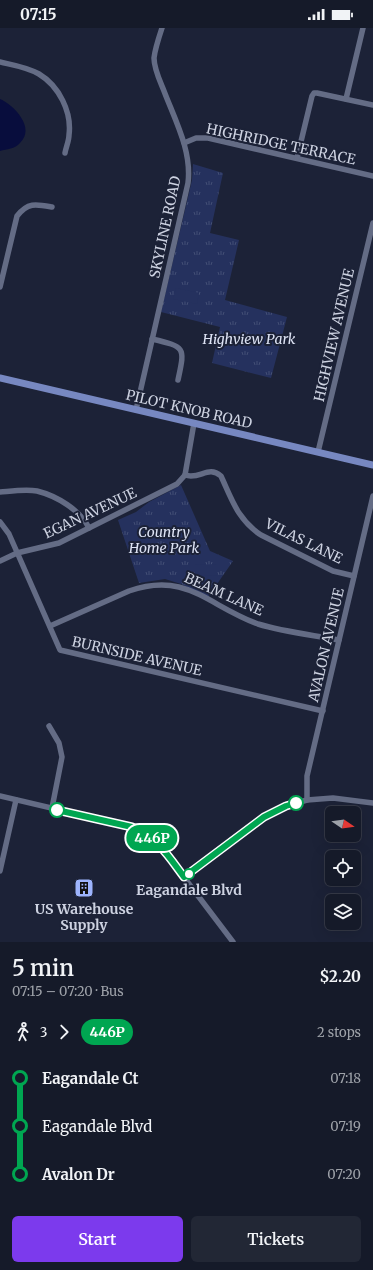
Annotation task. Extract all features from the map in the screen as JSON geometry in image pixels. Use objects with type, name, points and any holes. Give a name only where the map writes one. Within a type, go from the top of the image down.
[{"type":"main road","name":"PILOT KNOB ROAD","points":[[0,378],[373,465]]},
{"type":"street","name":"SKYLINE ROAD","points":[[136,410],[190,171],[184,143],[158,76],[154,58],[162,28]]},
{"type":"street","points":[[346,99],[363,28]]},
{"type":"street","points":[[0,62],[26,68],[39,74],[50,83],[62,98],[68,116],[70,135],[65,153]]},
{"type":"street","points":[[297,158],[314,93],[373,106]]},
{"type":"street","name":"HIGHRIDGE TERRACE","points":[[184,143],[196,138],[208,138],[373,176]]},
{"type":"street","points":[[0,287],[17,216],[22,210],[32,204],[52,207]]},
{"type":"street","name":"HIGHVIEW AVENUE","points":[[318,452],[373,223]]},
{"type":"street","points":[[152,338],[174,344],[181,350],[183,358],[178,380]]},
{"type":"street","points":[[185,475],[194,423]]},
{"type":"street","name":"VILAS LANE","points":[[185,475],[191,477],[209,472],[216,472],[221,476],[238,514],[252,529],[333,571],[354,576]]},
{"type":"street","name":"EGAN AVENUE","points":[[0,561],[17,553],[59,543],[172,487],[185,475]]},
{"type":"street","points":[[0,492],[37,491],[54,497],[79,513],[89,528]]},
{"type":"street","name":"AVALON AVENUE","points":[[307,800],[307,776],[373,496]]},
{"type":"street","name":"BURNSIDE AVENUE","points":[[0,522],[9,534],[60,650],[323,711]]},
{"type":"street","name":"BEAM LANE","points":[[50,626],[142,586],[170,585],[182,587],[198,594],[241,617],[258,624],[339,640]]},
{"type":"street","points":[[50,726],[59,743],[62,757],[52,808]]},
{"type":"street","points":[[0,796],[132,827],[143,831],[158,843],[233,942]]},
{"type":"street","points":[[184,877],[264,817],[286,806],[307,800],[333,798],[373,803]]},
{"type":"street","points":[[0,871],[16,800]]},
{"type":"green space","name":"Highview Park","points":[[193,164],[223,173],[210,233],[239,240],[225,300],[287,317],[271,378],[212,363],[220,327],[161,312],[192,180]]},
{"type":"green space","points":[[176,288],[199,293],[197,304],[173,299]]},
{"type":"green space","name":"Country Home Park","points":[[181,485],[210,551],[233,561],[208,597],[181,584],[165,579],[139,583],[118,520],[136,512],[149,502]]},
{"type":"green space","points":[[217,564],[217,575],[195,576],[195,565]]},
{"type":"shaded area","points":[[0,99],[6,102],[17,112],[26,131],[24,137],[18,145],[0,151]]},
{"type":"bus line","name":"446P","points":[[57,810],[132,827],[143,831],[158,843],[184,877],[264,817],[286,806],[296,803]]},
{"type":"place","name":"Eagandale Blvd","points":[[189,874]]},
{"type":"place","name":"US Warehouse Supply","points":[[84,888]]}]
